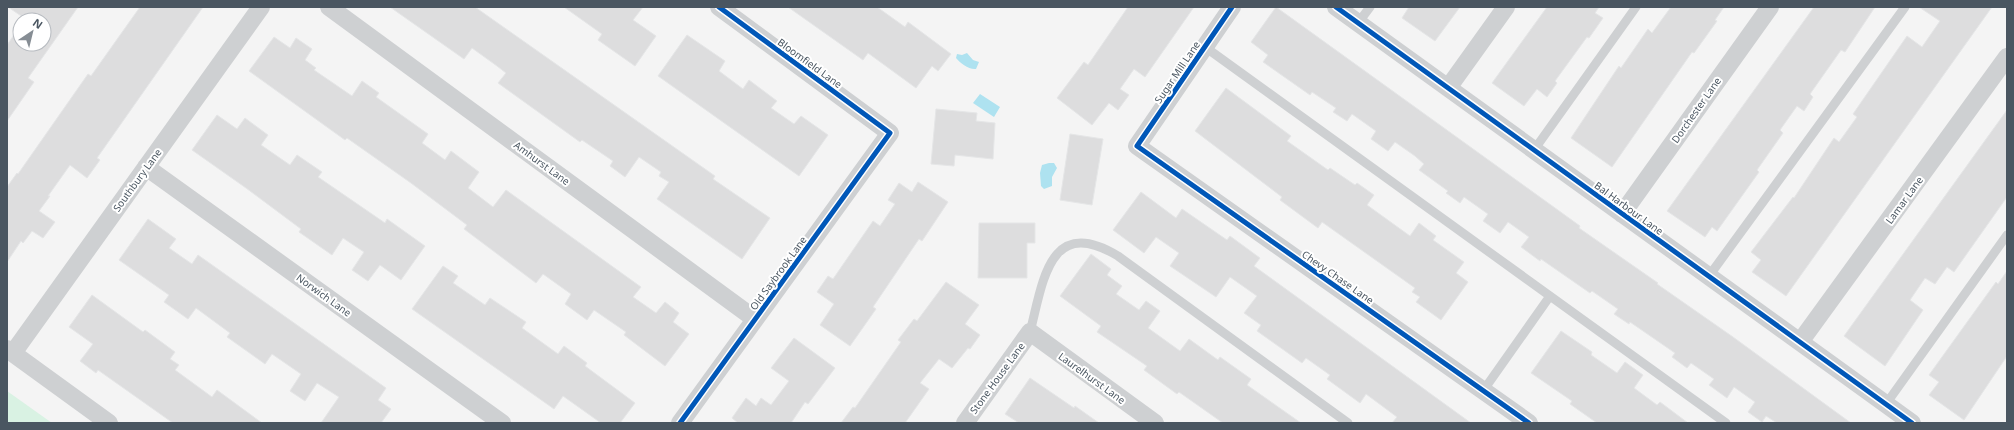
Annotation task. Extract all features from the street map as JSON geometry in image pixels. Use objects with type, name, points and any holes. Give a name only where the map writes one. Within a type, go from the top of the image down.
[{"type":"street","name":"Southbury Lane","points":[[10,351],[146,167],[261,7]]},
{"type":"street","name":"Amhurst Lane","points":[[329,7],[755,319]]},
{"type":"street","name":"Sugar Mill Lane","points":[[1137,146],[1232,7]]},
{"type":"street","name":"Bal Harbour Lane","points":[[1336,7],[1912,423]]},
{"type":"street","points":[[1448,88],[1506,7]]},
{"type":"street","name":"Dorchester Lane","points":[[1622,214],[1770,7]]},
{"type":"street","name":"Bloomfield Lane","points":[[721,8],[890,133]]},
{"type":"street","name":"Lamar Lane","points":[[1800,342],[2007,57]]},
{"type":"street","name":"Old Saybrook Lane","points":[[680,423],[890,133]]},
{"type":"street","name":"Chevy Chase Lane","points":[[1137,146],[1529,423]]},
{"type":"street","name":"Norwich Lane","points":[[146,167],[502,423]]},
{"type":"street","name":"Stone House Lane","points":[[968,422],[1030,332]]},
{"type":"street","name":"Laurelhurst Lane","points":[[1030,332],[1154,423]]},
{"type":"street","points":[[10,351],[109,423]]},
{"type":"lane","points":[[1358,23],[1370,7]]},
{"type":"lane","points":[[1534,150],[1636,7]]},
{"type":"lane","points":[[1709,276],[1905,7]]},
{"type":"lane","points":[[1205,47],[1726,423]]},
{"type":"lane","points":[[1886,404],[2007,235]]},
{"type":"lane","points":[[1030,332],[1050,262],[1063,248],[1073,243],[1089,243],[1105,248],[1118,256],[1348,423]]},
{"type":"lane","points":[[1483,390],[1550,296]]},
{"type":"green space","points":[[7,391],[52,423],[7,423]]},
{"type":"water","points":[[967,53],[973,60],[979,62],[976,69],[962,64],[956,58],[957,54],[962,55]]},
{"type":"water","points":[[980,94],[1000,107],[994,117],[973,103]]},
{"type":"water","points":[[1054,163],[1057,168],[1052,177],[1052,186],[1044,189],[1041,186],[1040,173],[1042,165]]},
{"type":"building","points":[[8,7],[78,7],[52,44],[52,12],[15,12]]},
{"type":"building","points":[[140,7],[203,7],[97,158],[100,160],[87,178],[70,165],[48,196],[50,196],[39,211],[55,222],[43,238],[32,231],[23,243],[21,241],[7,262],[7,187],[17,173],[18,174],[88,74],[91,76]]},
{"type":"building","points":[[390,7],[475,7],[715,176],[713,179],[770,218],[742,259],[657,199],[669,182],[659,176],[661,172],[639,157],[625,177],[610,166],[613,161],[582,140],[580,142],[498,83],[506,73],[497,66],[472,48],[464,59]]},
{"type":"building","points":[[564,7],[643,7],[633,20],[656,36],[635,66],[598,40],[602,34]]},
{"type":"building","points":[[788,7],[877,7],[905,27],[908,22],[951,54],[938,71],[932,66],[916,88],[868,53],[863,60]]},
{"type":"building","points":[[1128,7],[1194,7],[1145,77],[1134,69],[1120,89],[1129,95],[1118,110],[1109,103],[1092,125],[1057,98],[1084,62],[1088,65]]},
{"type":"building","points":[[1276,7],[1580,226],[1579,228],[1658,283],[1657,284],[1851,423],[1777,423],[1766,416],[1762,422],[1748,412],[1755,402],[1734,387],[1727,398],[1709,385],[1714,379],[1691,363],[1687,368],[1672,357],[1675,353],[1630,322],[1629,324],[1614,314],[1618,309],[1592,291],[1590,293],[1521,247],[1529,237],[1508,222],[1500,233],[1483,221],[1488,214],[1464,197],[1460,203],[1446,193],[1448,191],[1419,170],[1424,164],[1415,156],[1395,142],[1388,151],[1371,139],[1376,131],[1352,114],[1347,121],[1333,112],[1336,108],[1312,92],[1310,95],[1263,62],[1268,55],[1251,42]]},
{"type":"building","points":[[1409,7],[1460,7],[1435,41],[1402,18]]},
{"type":"building","points":[[1547,7],[1599,7],[1595,13],[1603,18],[1589,38],[1587,37],[1555,81],[1557,83],[1547,97],[1537,89],[1524,106],[1492,83]]},
{"type":"building","points":[[1671,7],[1724,7],[1715,20],[1717,21],[1694,53],[1692,52],[1612,167],[1571,138],[1619,66],[1621,68],[1648,29],[1652,33]]},
{"type":"building","points":[[1814,7],[1875,7],[1845,52],[1841,50],[1810,94],[1813,97],[1804,111],[1797,106],[1780,130],[1783,133],[1757,170],[1759,172],[1717,231],[1712,227],[1705,237],[1667,211]]},
{"type":"building","points":[[1919,7],[1992,7],[1786,296],[1752,272],[1761,260],[1751,252],[1793,197],[1794,198],[1834,138],[1839,142],[1857,117],[1853,114],[1907,36],[1922,47],[1940,21]]},
{"type":"building","points":[[687,35],[725,61],[719,71],[743,89],[749,80],[777,101],[771,108],[794,124],[801,116],[828,135],[799,176],[658,76]]},
{"type":"building","points":[[274,37],[290,48],[296,38],[312,49],[305,60],[316,68],[314,70],[352,96],[362,81],[379,93],[376,97],[428,134],[422,143],[445,160],[451,151],[479,172],[468,188],[493,207],[506,190],[641,287],[633,297],[656,313],[665,302],[679,313],[673,322],[689,334],[665,366],[624,335],[626,332],[594,310],[587,320],[565,304],[571,294],[543,274],[536,283],[464,229],[467,225],[411,183],[347,138],[345,140],[249,71]]},
{"type":"building","points":[[12,38],[12,52],[46,52],[28,78],[34,82],[7,121],[7,45]]},
{"type":"building","points":[[1226,88],[1291,136],[1287,141],[1328,170],[1330,168],[1355,185],[1357,183],[1374,195],[1367,205],[1410,236],[1419,223],[1436,236],[1433,240],[1464,262],[1456,273],[1468,282],[1441,320],[1416,302],[1420,297],[1412,292],[1415,288],[1322,222],[1318,228],[1280,200],[1282,197],[1195,131]]},
{"type":"building","points":[[936,109],[977,113],[976,121],[995,123],[993,159],[955,155],[954,166],[931,164]]},
{"type":"building","points":[[2007,110],[2007,197],[1954,272],[1947,267],[1935,284],[1925,278],[1910,300],[1923,310],[1885,366],[1844,336]]},
{"type":"building","points":[[217,115],[237,129],[245,118],[268,135],[261,145],[290,165],[297,155],[322,172],[318,177],[385,223],[387,219],[425,246],[401,280],[380,265],[368,281],[352,270],[364,252],[343,238],[332,255],[299,232],[301,229],[192,150]]},
{"type":"building","points":[[1070,134],[1103,139],[1092,205],[1060,200]]},
{"type":"building","points":[[918,182],[948,202],[922,241],[919,239],[873,307],[876,309],[850,346],[820,325],[834,304],[817,292],[828,276],[833,279],[873,221],[880,226],[895,204],[888,200],[899,183],[912,192]]},
{"type":"building","points":[[1141,192],[1176,218],[1182,209],[1227,240],[1230,236],[1260,258],[1254,266],[1471,423],[1392,423],[1397,417],[1366,394],[1360,403],[1327,379],[1330,375],[1306,358],[1302,363],[1257,331],[1261,325],[1244,313],[1257,296],[1230,277],[1216,297],[1170,266],[1179,253],[1156,237],[1144,253],[1113,230]]},
{"type":"building","points":[[148,219],[176,239],[169,248],[192,264],[198,255],[386,388],[378,400],[391,409],[381,423],[321,423],[339,397],[317,383],[305,401],[290,391],[301,374],[272,354],[265,364],[227,337],[230,333],[196,308],[188,319],[164,302],[169,295],[119,260]]},
{"type":"building","points":[[979,223],[1035,223],[1035,243],[1027,243],[1027,278],[978,278]]},
{"type":"building","points":[[1091,254],[1111,269],[1107,275],[1122,286],[1116,294],[1139,310],[1146,301],[1160,311],[1148,328],[1180,351],[1189,339],[1218,360],[1220,357],[1251,379],[1247,385],[1301,423],[1223,423],[1179,392],[1177,394],[1144,370],[1147,366],[1097,332],[1101,326],[1060,296]]},
{"type":"building","points":[[443,266],[458,276],[453,283],[485,305],[490,298],[526,322],[522,328],[558,354],[564,346],[587,363],[585,366],[635,403],[620,423],[601,423],[563,396],[554,409],[412,309]]},
{"type":"building","points":[[2007,271],[2007,356],[1964,420],[1929,395],[1939,382],[1929,375],[1996,282],[1998,284]]},
{"type":"building","points":[[946,282],[979,305],[965,324],[980,335],[970,349],[968,348],[952,368],[939,359],[920,383],[929,389],[905,423],[841,423],[853,407],[855,408],[901,342],[898,340],[914,319],[917,321]]},
{"type":"building","points":[[92,295],[143,332],[145,330],[175,352],[170,359],[179,365],[175,370],[212,397],[217,390],[262,423],[173,423],[98,370],[96,373],[80,361],[93,344],[69,327]]},
{"type":"building","points":[[1561,331],[1592,352],[1591,355],[1617,373],[1625,362],[1643,375],[1634,388],[1657,405],[1660,402],[1688,423],[1597,423],[1570,404],[1572,401],[1531,373]]},
{"type":"building","points":[[794,338],[835,368],[808,404],[805,402],[791,423],[738,423],[732,418],[746,398],[756,406],[761,398],[771,405],[789,381],[771,368]]},
{"type":"building","points":[[1030,378],[1099,423],[1019,423],[1005,414]]},
{"type":"cycle path","points":[[680,423],[890,133],[719,7]]},
{"type":"cycle path","points":[[1232,7],[1137,146],[1529,423]]},
{"type":"cycle path","points":[[1336,7],[1912,423]]}]
